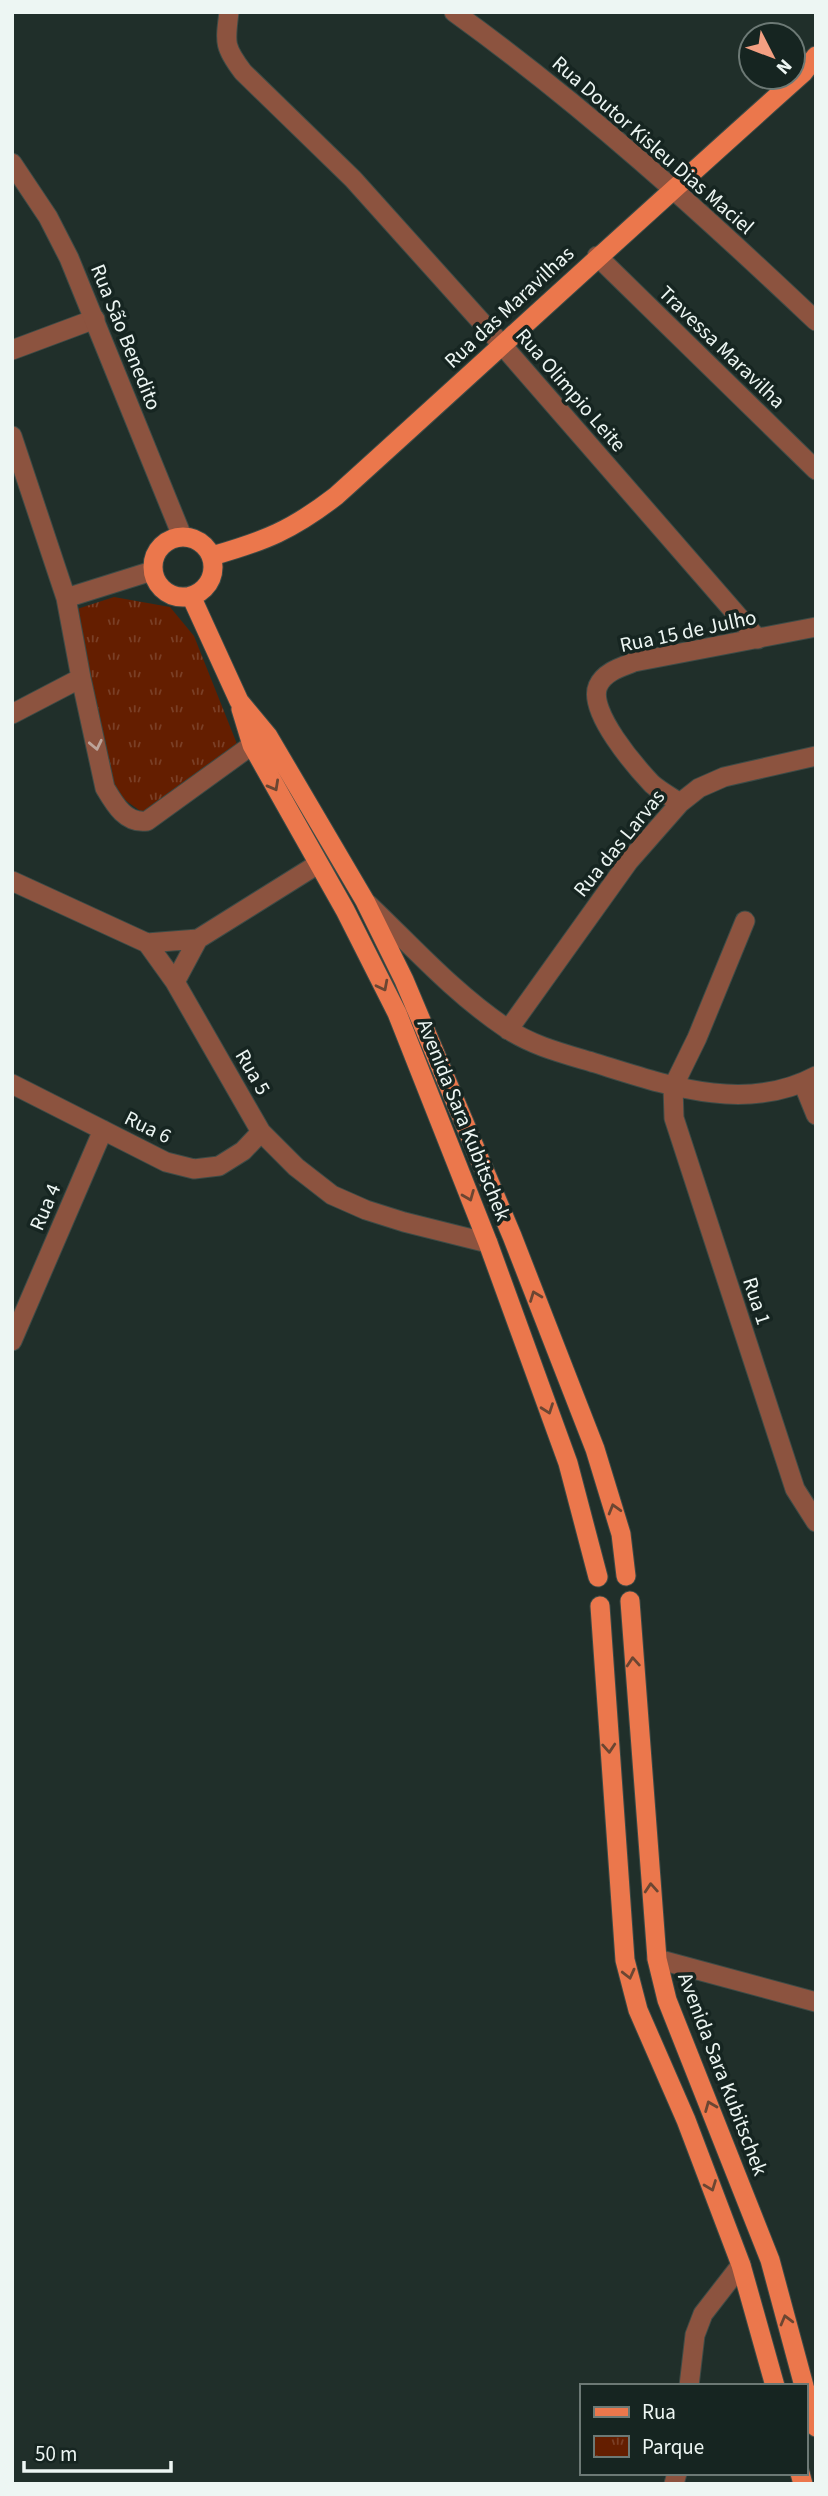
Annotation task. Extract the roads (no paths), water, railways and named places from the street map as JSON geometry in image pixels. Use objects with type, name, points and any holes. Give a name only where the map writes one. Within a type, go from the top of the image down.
[{"type":"main road","name":"Rua das Maravilhas","points":[[212,556],[271,537],[309,517],[336,496],[503,346],[597,256],[803,73],[816,56]]},
{"type":"main road","points":[[182,536],[200,541],[212,556],[214,566],[207,585],[191,596],[182,597],[166,592],[159,587],[152,571],[156,551],[172,538],[182,536]]},
{"type":"main road","points":[[191,596],[239,701]]},
{"type":"main road","name":"Avenida Sara Kubitschek","points":[[239,701],[252,745],[345,910],[397,1013],[488,1243],[568,1463],[598,1577],[593,1592],[600,1606],[625,1960],[638,2010],[686,2120],[741,2265],[774,2384]]},
{"type":"main road","name":"Avenida Sara Kubitschek","points":[[239,701],[268,736],[365,901],[404,980],[512,1236],[595,1449],[621,1534],[626,1576],[632,1585],[629,1601],[656,1959],[667,2000],[770,2260],[804,2384]]},
{"type":"main road","points":[[598,1577],[609,1572],[626,1576]]},
{"type":"main road","points":[[600,1606],[612,1611],[625,1606],[629,1601]]},
{"type":"main road","name":"Avenida Sara Kubitschek","points":[[807,2394],[816,2427]]},
{"type":"street","name":"Rua Olimpio Leite","points":[[229,12],[225,42],[243,72],[353,179],[503,346],[758,639]]},
{"type":"street","name":"Rua Doutor Kisleu Dias Maciel","points":[[454,12],[508,51],[673,188],[816,321]]},
{"type":"street","name":"Rua São Benedito","points":[[12,163],[48,217],[95,319],[182,536]]},
{"type":"street","name":"Travessa Maravilha","points":[[597,256],[816,470]]},
{"type":"street","points":[[12,350],[95,319]]},
{"type":"street","points":[[12,436],[66,598],[105,788],[112,800],[128,819],[147,821],[252,745]]},
{"type":"street","points":[[66,598],[152,571]]},
{"type":"street","name":"Rua 15 de Julho","points":[[680,803],[654,786],[618,744],[596,697],[598,686],[614,670],[634,662],[816,627]]},
{"type":"street","points":[[12,714],[81,678]]},
{"type":"street","name":"Rua das Larvas","points":[[508,1030],[629,862],[680,803],[699,788],[723,777],[816,757]]},
{"type":"street","points":[[147,943],[198,939],[318,864]]},
{"type":"street","name":"Rua 5","points":[[12,881],[147,943],[175,982],[261,1132],[296,1167],[332,1195],[391,1218],[488,1243]]},
{"type":"street","points":[[365,901],[446,979],[508,1030],[548,1048],[673,1087],[723,1094],[761,1094],[809,1079],[816,1115]]},
{"type":"street","name":"Rua 1","points":[[745,921],[697,1038],[673,1087],[674,1118],[795,1489],[816,1522]]},
{"type":"street","points":[[175,982],[198,939]]},
{"type":"street","name":"Rua 6","points":[[12,1084],[166,1162],[194,1169],[219,1166],[243,1151],[261,1132]]},
{"type":"street","name":"Rua 4","points":[[13,1335],[103,1130]]},
{"type":"street","points":[[656,1959],[816,2001]]},
{"type":"street","points":[[689,2384],[695,2335],[703,2314],[741,2265]]}]
